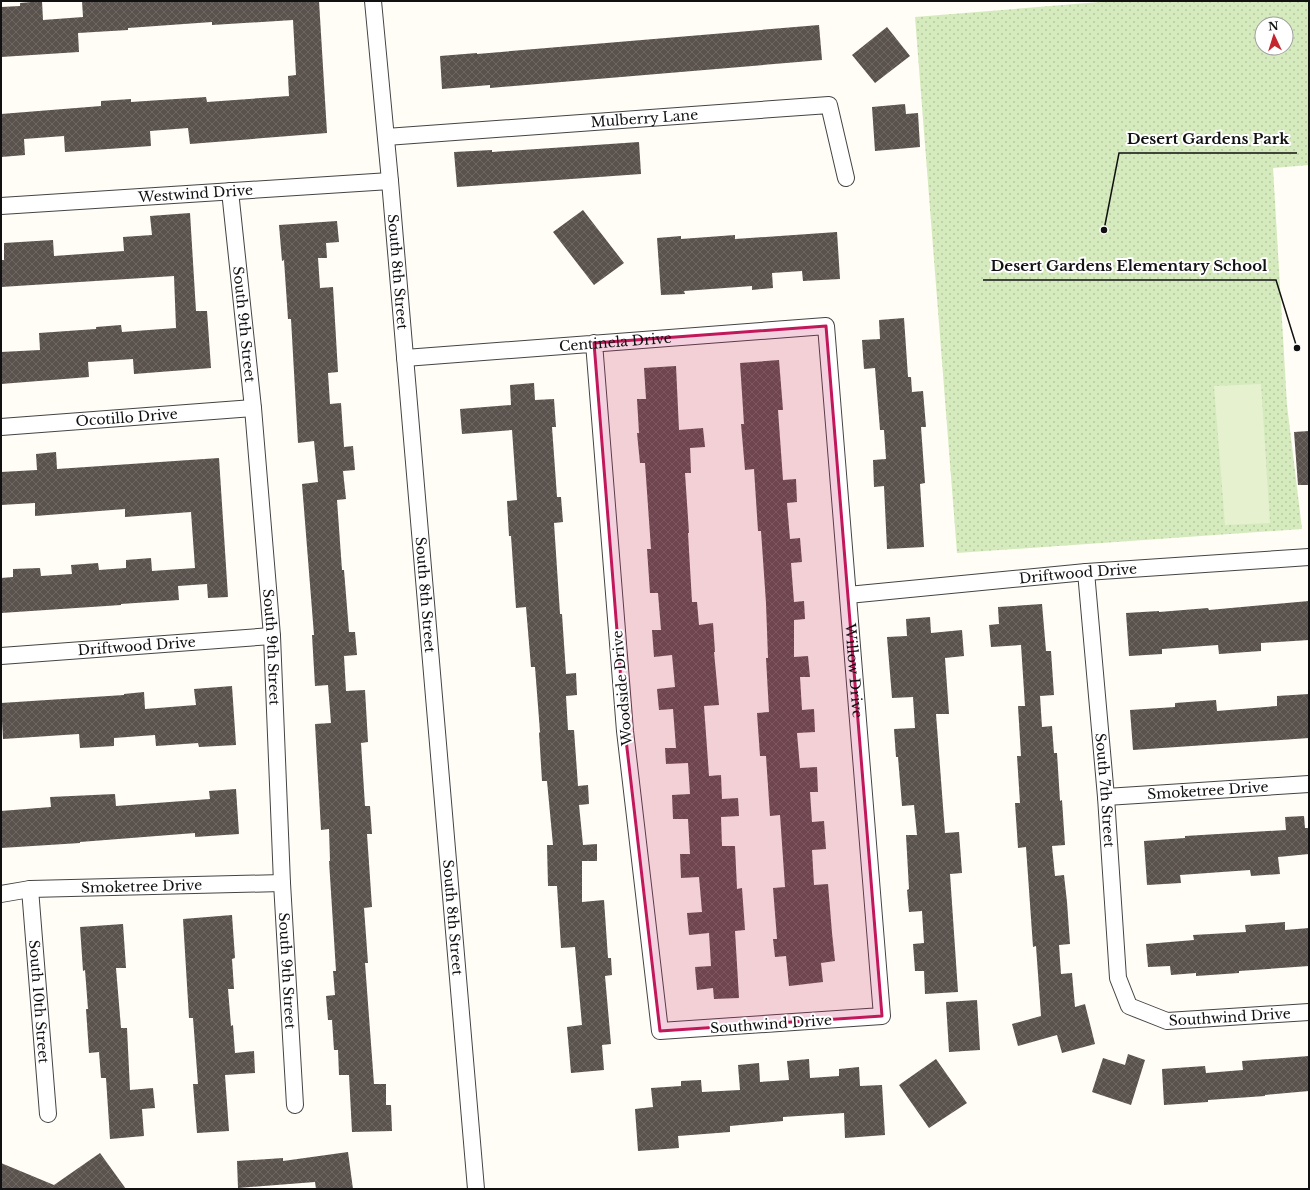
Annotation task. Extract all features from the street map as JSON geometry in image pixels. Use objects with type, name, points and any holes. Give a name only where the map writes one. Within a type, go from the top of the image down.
[{"type":"street","name":"South 8th Street","points":[[373,1],[390,181],[476,1189]]},
{"type":"street","name":"Mulberry Lane","points":[[386,137],[829,105],[846,178]]},
{"type":"street","name":"Westwind Drive","points":[[1,206],[390,181]]},
{"type":"street","name":"South 9th Street","points":[[230,191],[253,408],[272,636],[282,883],[295,1105]]},
{"type":"street","name":"Centinela Drive","points":[[405,358],[826,326]]},
{"type":"street","name":"Willow Drive","points":[[826,326],[882,1016]]},
{"type":"street","name":"Woodside Drive","points":[[594,343],[625,731],[660,1031]]},
{"type":"street","name":"Ocotillo Drive","points":[[1,426],[253,408]]},
{"type":"street","name":"Driftwood Drive","points":[[848,595],[1086,572],[1309,557]]},
{"type":"street","name":"South 7th Street","points":[[1086,572],[1106,797],[1118,978],[1129,1006]]},
{"type":"street","name":"Driftwood Drive","points":[[1,656],[272,636]]},
{"type":"street","name":"Smoketree Drive","points":[[1106,797],[1309,784]]},
{"type":"street","name":"Smoketree Drive","points":[[1,894],[30,889],[282,883]]},
{"type":"street","name":"South 10th Street","points":[[30,889],[48,1114]]},
{"type":"street","name":"Southwind Drive","points":[[1129,1006],[1167,1021],[1309,1012]]},
{"type":"street","name":"Southwind Drive","points":[[660,1031],[882,1016]]},
{"type":"highlighted area","points":[[826,326],[882,1016],[660,1031],[625,731],[594,343]]},
{"type":"green space","points":[[1112,1],[1309,1],[1309,165],[1273,168],[1287,405],[1302,529],[957,553],[915,17]]},
{"type":"green space","points":[[1261,384],[1270,523],[1225,525],[1214,386]]},
{"type":"building","points":[[42,1],[43,20],[83,17],[82,1],[319,1],[327,133],[190,144],[188,128],[150,131],[151,146],[65,152],[64,136],[24,139],[25,155],[1,157],[1,114],[101,106],[101,101],[131,99],[131,102],[206,97],[207,102],[289,96],[288,76],[296,75],[293,20],[212,25],[212,22],[78,33],[79,52],[1,57],[1,7],[20,6],[20,3]]},
{"type":"building","points":[[819,25],[822,60],[490,88],[490,85],[442,89],[440,56]]},
{"type":"building","points":[[887,27],[910,56],[875,83],[852,55]]},
{"type":"building","points":[[905,104],[906,114],[918,113],[920,147],[875,151],[872,107]]},
{"type":"building","points":[[639,142],[641,174],[457,187],[454,152],[492,150],[492,152]]},
{"type":"building","points":[[583,210],[624,263],[594,285],[553,232]]},
{"type":"building","points":[[190,213],[196,311],[207,311],[211,368],[134,374],[133,359],[88,362],[89,377],[1,384],[1,352],[40,350],[39,333],[96,329],[96,327],[121,325],[122,332],[176,328],[174,276],[1,287],[1,260],[4,260],[4,243],[53,240],[54,256],[124,251],[123,237],[152,235],[150,216]]},
{"type":"building","points":[[337,221],[339,242],[326,243],[327,258],[318,258],[320,288],[333,287],[338,372],[328,373],[330,404],[341,403],[344,447],[353,446],[355,470],[343,471],[346,499],[337,500],[342,570],[344,570],[349,632],[355,632],[357,655],[344,656],[346,691],[365,690],[368,742],[361,743],[365,806],[370,806],[372,834],[367,834],[372,907],[364,908],[368,963],[365,963],[374,1084],[386,1084],[386,1105],[391,1105],[392,1131],[352,1132],[349,1075],[339,1075],[338,1050],[334,1050],[332,1020],[328,1020],[326,996],[335,995],[333,971],[336,971],[329,861],[329,829],[321,830],[315,724],[331,723],[328,685],[315,686],[312,635],[314,635],[302,484],[318,482],[314,441],[298,443],[291,319],[288,319],[284,260],[282,261],[279,225]]},
{"type":"building","points":[[837,232],[840,279],[803,281],[802,271],[772,273],[773,288],[752,290],[752,286],[684,291],[685,294],[661,295],[657,238],[681,236],[681,239],[735,235],[735,239]]},
{"type":"building","points":[[904,318],[908,377],[911,377],[912,392],[923,391],[926,427],[921,427],[925,483],[920,484],[924,547],[887,549],[884,486],[874,487],[873,460],[886,459],[884,430],[880,430],[875,368],[864,369],[862,340],[880,339],[879,320]]},
{"type":"building","points":[[779,360],[783,410],[778,410],[783,480],[796,479],[797,502],[787,503],[790,539],[800,538],[802,562],[791,563],[794,602],[804,601],[805,619],[794,620],[794,657],[808,656],[810,677],[800,677],[802,710],[814,709],[815,732],[797,733],[800,768],[817,767],[818,792],[810,792],[812,822],[824,821],[826,849],[812,850],[814,885],[828,884],[835,961],[821,963],[823,982],[789,986],[786,956],[775,957],[773,939],[777,939],[773,888],[785,887],[780,815],[770,816],[766,756],[760,756],[757,713],[769,712],[766,658],[768,658],[766,603],[761,531],[758,531],[754,469],[745,470],[741,424],[744,424],[740,363]]},
{"type":"building","points":[[676,366],[679,430],[703,428],[705,447],[690,448],[691,473],[685,473],[692,602],[697,602],[699,625],[713,623],[719,705],[704,706],[709,776],[721,775],[722,799],[738,798],[739,816],[721,817],[722,846],[735,846],[737,889],[742,888],[745,930],[735,931],[739,998],[714,999],[713,988],[697,990],[695,967],[711,966],[709,933],[689,935],[687,913],[702,912],[699,877],[681,878],[680,854],[690,854],[688,819],[673,819],[672,795],[690,794],[688,763],[666,764],[665,748],[676,748],[673,709],[659,710],[657,689],[675,687],[672,655],[654,657],[652,630],[661,630],[658,593],[650,593],[647,549],[651,549],[645,463],[640,463],[637,433],[639,433],[637,399],[646,399],[644,368]]},
{"type":"building","points":[[534,383],[535,400],[554,399],[556,427],[552,427],[557,497],[561,497],[563,522],[554,523],[560,614],[562,614],[566,674],[576,673],[577,695],[566,696],[568,730],[574,730],[578,786],[588,785],[589,804],[579,805],[583,845],[597,844],[597,861],[582,861],[582,902],[604,900],[608,958],[611,958],[612,975],[605,976],[611,1044],[602,1045],[604,1070],[571,1073],[567,1027],[582,1025],[575,947],[561,948],[557,886],[548,886],[547,845],[553,845],[547,781],[542,781],[535,667],[531,667],[526,607],[516,608],[511,536],[509,536],[507,501],[517,500],[512,430],[462,434],[460,409],[511,405],[510,385]]},
{"type":"building","points":[[1309,431],[1309,485],[1298,485],[1294,432]]},
{"type":"building","points":[[56,452],[57,469],[219,458],[228,597],[208,598],[207,584],[178,586],[179,600],[1,613],[1,578],[13,577],[13,569],[40,568],[41,576],[72,574],[71,565],[98,563],[99,570],[126,568],[126,560],[151,558],[152,571],[195,568],[191,512],[125,517],[125,509],[35,516],[35,503],[1,505],[1,472],[37,470],[36,454]]},
{"type":"building","points":[[1309,601],[1309,640],[1261,643],[1261,651],[1219,654],[1218,645],[1162,649],[1162,654],[1129,656],[1126,613],[1208,608],[1209,610]]},
{"type":"building","points":[[1042,604],[1046,651],[1051,651],[1054,695],[1040,696],[1042,727],[1052,726],[1054,753],[1057,753],[1065,845],[1052,846],[1055,876],[1064,875],[1070,944],[1059,945],[1061,974],[1072,973],[1075,1007],[1085,1004],[1095,1044],[1062,1053],[1057,1035],[1018,1046],[1012,1024],[1041,1016],[1036,946],[1033,947],[1026,847],[1018,848],[1015,803],[1020,803],[1017,756],[1021,756],[1018,706],[1025,706],[1021,645],[991,647],[989,625],[999,624],[998,607]]},
{"type":"building","points":[[930,617],[931,633],[962,630],[964,656],[945,658],[949,714],[936,714],[945,833],[959,832],[962,873],[950,874],[958,992],[925,994],[924,971],[915,971],[913,944],[924,943],[922,911],[909,912],[907,890],[909,889],[906,835],[917,835],[914,805],[902,806],[894,729],[915,728],[913,697],[892,698],[887,637],[907,636],[906,619]]},
{"type":"building","points":[[232,686],[236,745],[199,747],[198,743],[156,746],[155,735],[114,738],[114,746],[80,748],[79,734],[3,739],[1,703],[124,695],[144,692],[145,709],[196,705],[194,689]]},
{"type":"building","points":[[1309,694],[1309,738],[1133,750],[1130,710],[1175,707],[1175,703],[1216,700],[1217,711],[1277,706],[1277,696]]},
{"type":"building","points":[[236,789],[239,834],[195,837],[195,833],[1,848],[1,811],[51,807],[50,797],[115,794],[116,806],[210,799],[209,791]]},
{"type":"building","points":[[1304,816],[1305,828],[1309,828],[1309,854],[1278,857],[1280,874],[1251,876],[1250,870],[1180,875],[1181,883],[1147,885],[1144,841],[1185,838],[1185,836],[1286,830],[1285,817]]},
{"type":"building","points":[[232,915],[235,958],[232,959],[234,989],[228,989],[231,1026],[233,1025],[235,1053],[254,1051],[255,1073],[225,1075],[229,1131],[197,1133],[193,1084],[198,1084],[193,1018],[189,1018],[183,919]]},
{"type":"building","points":[[1285,922],[1285,930],[1309,928],[1309,966],[1196,976],[1196,973],[1171,975],[1170,966],[1148,967],[1146,944],[1194,940],[1193,935],[1246,932],[1245,925]]},
{"type":"building","points":[[123,924],[126,968],[116,968],[121,1028],[127,1028],[130,1090],[153,1088],[155,1108],[142,1109],[144,1136],[110,1139],[106,1078],[101,1078],[99,1052],[89,1053],[86,1009],[88,1009],[85,970],[83,971],[80,927]]},
{"type":"building","points":[[977,1000],[980,1050],[949,1052],[946,1002]]},
{"type":"building","points":[[1128,1054],[1145,1060],[1131,1105],[1092,1092],[1103,1058],[1125,1065]]},
{"type":"building","points":[[1309,1056],[1309,1091],[1208,1100],[1208,1102],[1164,1105],[1162,1069],[1205,1066],[1206,1073],[1243,1070],[1242,1061]]},
{"type":"building","points":[[809,1059],[810,1078],[839,1076],[839,1069],[859,1067],[860,1086],[882,1085],[885,1135],[845,1138],[844,1113],[783,1117],[783,1121],[730,1126],[730,1132],[678,1136],[679,1148],[638,1151],[635,1109],[653,1107],[651,1088],[681,1086],[681,1081],[701,1080],[702,1092],[740,1090],[738,1065],[759,1063],[760,1082],[789,1080],[787,1061]]},
{"type":"building","points":[[936,1059],[967,1103],[929,1128],[899,1085]]},
{"type":"building","points":[[348,1152],[353,1189],[316,1189],[315,1182],[238,1188],[237,1161],[283,1158],[283,1161]]},
{"type":"building","points":[[100,1153],[126,1189],[1,1189],[1,1163],[54,1185]]},
{"type":"place","name":"Desert Gardens Park","points":[[1104,230]]},
{"type":"place","name":"Desert Gardens Elementary School","points":[[1297,348]]}]
